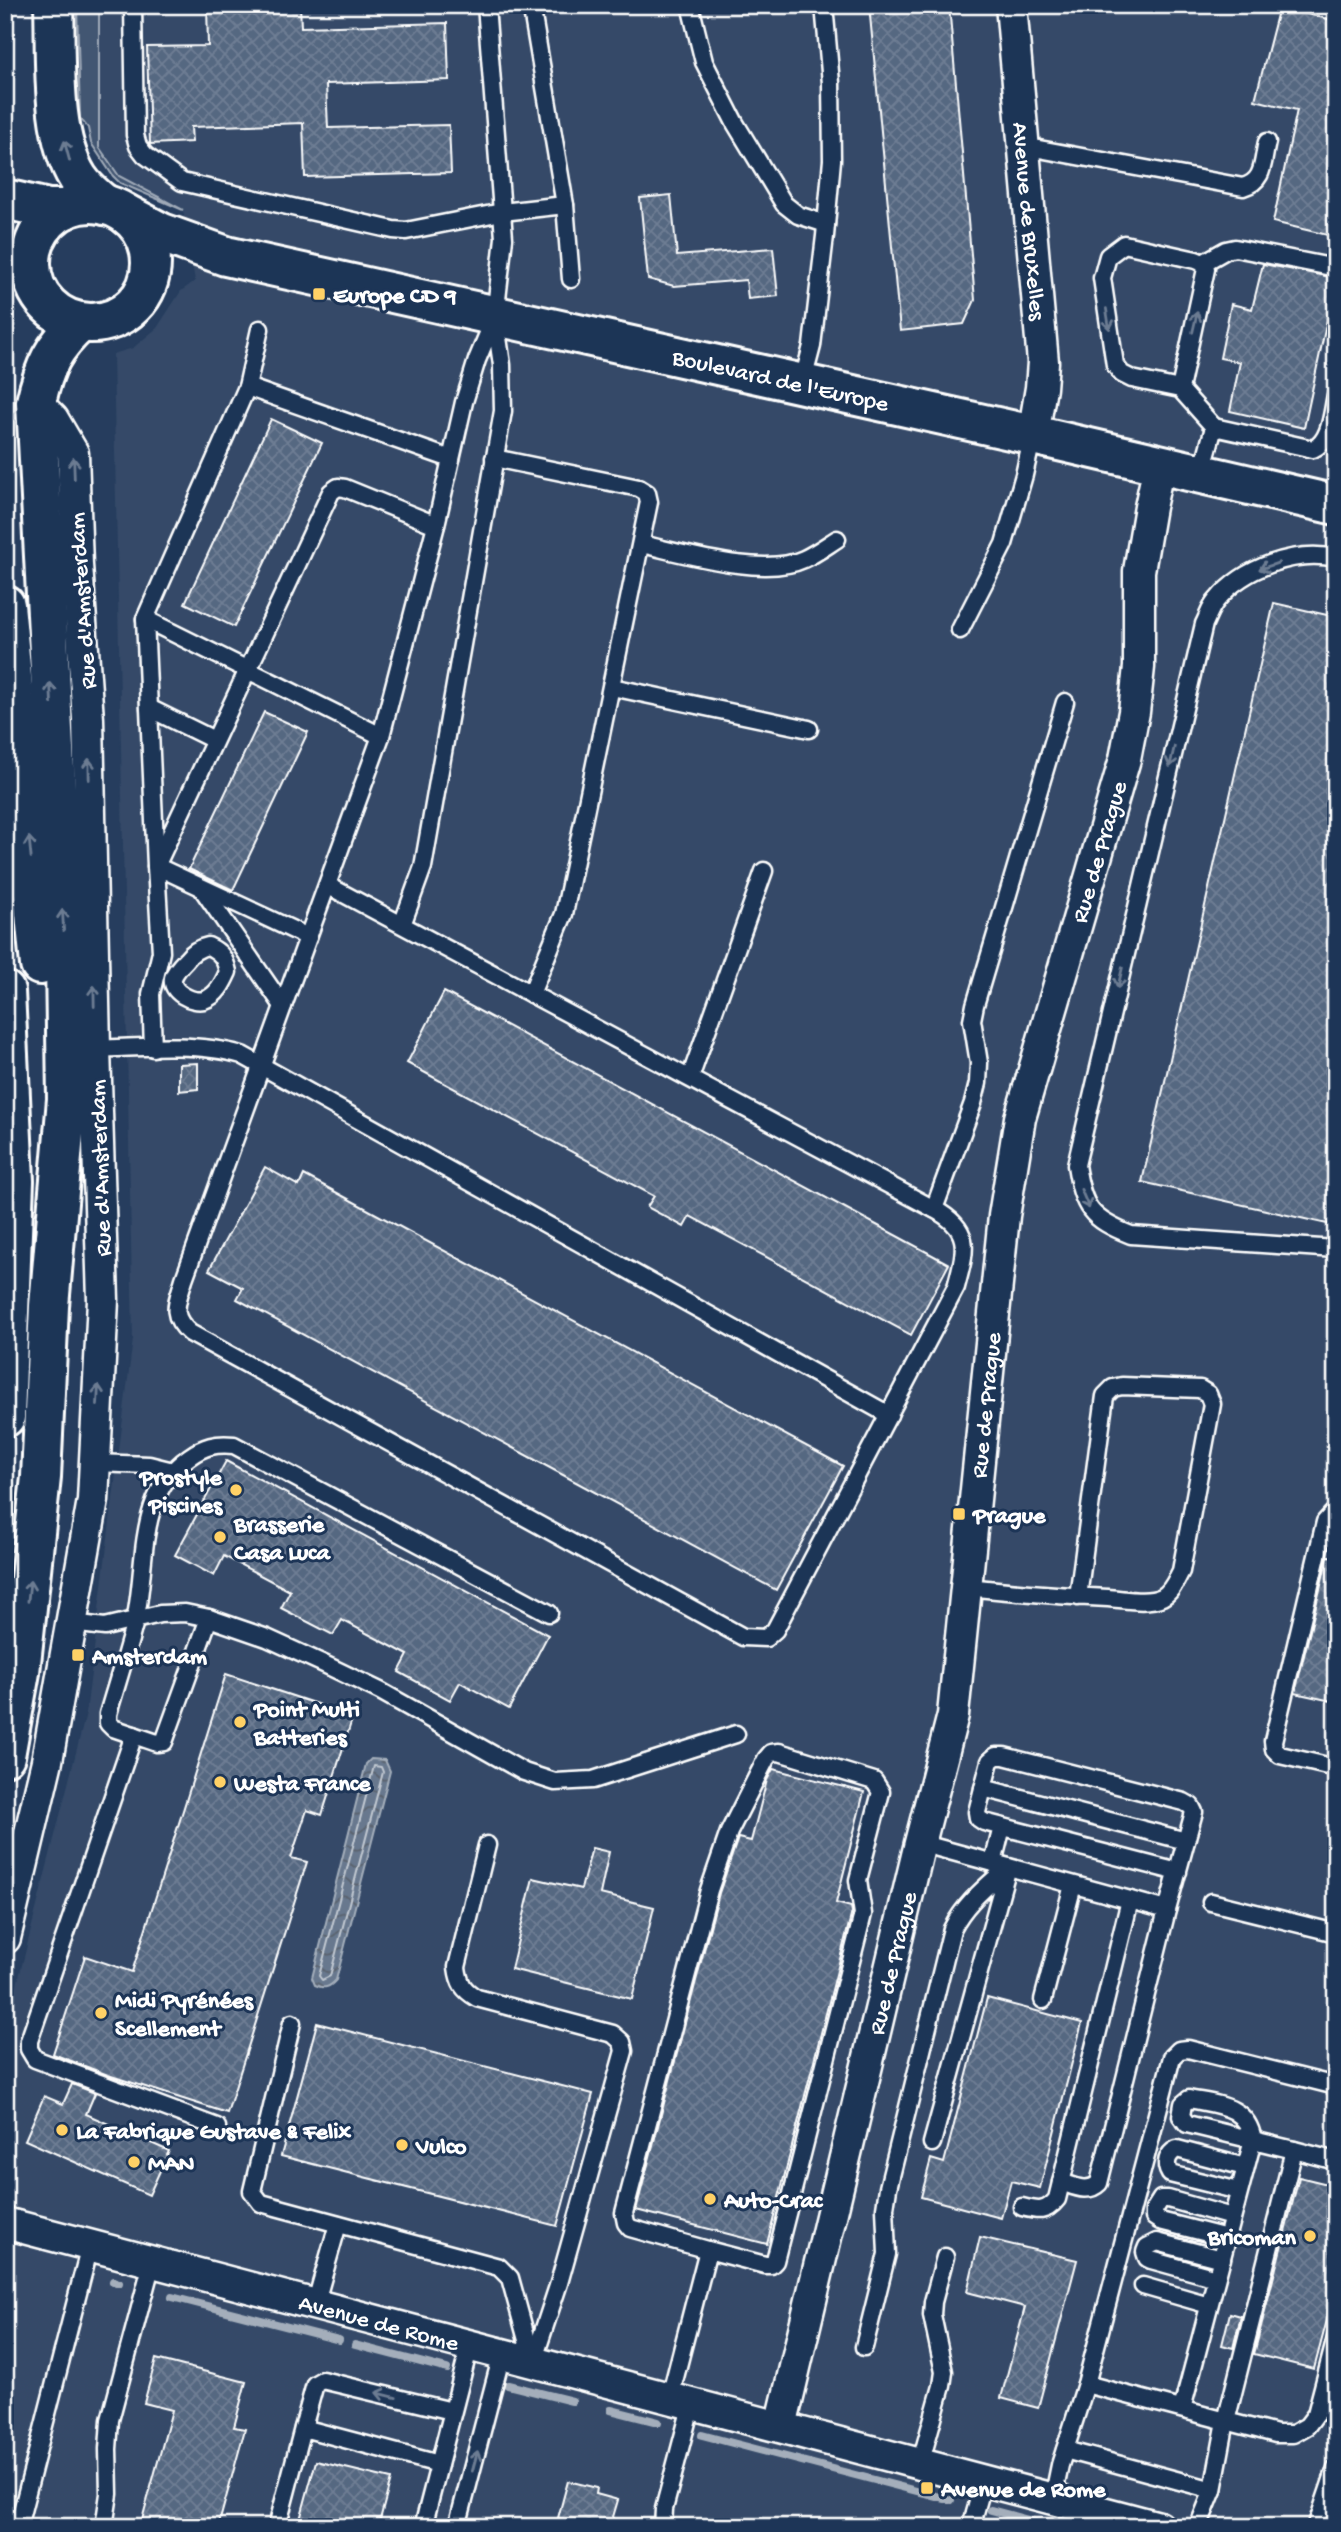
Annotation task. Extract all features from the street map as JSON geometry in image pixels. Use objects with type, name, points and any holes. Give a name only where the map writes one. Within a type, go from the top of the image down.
[{"type":"main road","points":[[5,237],[18,248],[31,271],[36,289],[47,305],[62,317],[80,323],[104,323],[125,313],[142,296],[150,274],[150,251],[141,230],[79,180],[69,161],[58,105],[54,5]]},
{"type":"main road","points":[[5,199],[48,209],[65,209],[83,204],[116,209]]},
{"type":"main road","points":[[31,271],[32,251],[38,233],[50,219],[65,209]]},
{"type":"main road","name":"Boulevard de l'Europe","points":[[116,209],[162,233],[226,256],[1336,505]]},
{"type":"main road","name":"Boulevard de l'Europe","points":[[150,274],[164,262],[179,257],[226,256]]},
{"type":"main road","points":[[5,1756],[20,1672],[41,1476],[49,1306],[67,1099],[65,961],[36,402],[49,359],[59,343],[80,323]]},
{"type":"main road","points":[[5,604],[45,1020],[50,1160],[49,1306]]},
{"type":"main road","points":[[5,991],[14,1181],[5,1417]]},
{"type":"main road","points":[[5,1305],[9,1346]]},
{"type":"street","name":"Avenue de Bruxelles","points":[[1011,5],[1043,362],[1033,435]]},
{"type":"street","name":"Rue d'Amsterdam","points":[[5,1938],[47,1760],[93,1500],[103,1300],[94,1049],[88,719],[77,565],[73,453],[53,419],[36,402]]},
{"type":"street","name":"Rue de Prague","points":[[781,2426],[953,1715],[978,1453],[1010,1167],[1030,1077],[1125,759],[1139,667],[1139,571],[1159,466]]},
{"type":"street","name":"Avenue de Rome","points":[[5,2223],[1053,2499],[1088,2518],[1159,2527]]},
{"type":"lane","points":[[132,5],[135,135],[138,146],[145,155],[182,182],[406,231],[502,212],[565,205]]},
{"type":"lane","points":[[402,925],[423,867],[503,411],[502,365],[495,317],[504,238],[486,5]]},
{"type":"lane","points":[[531,5],[565,205],[571,279]]},
{"type":"lane","points":[[690,5],[704,62],[735,123],[784,204],[798,215],[826,224]]},
{"type":"lane","points":[[802,384],[812,346],[832,160],[831,83],[824,5]]},
{"type":"lane","points":[[1023,146],[1243,187],[1254,184],[1259,178],[1267,142]]},
{"type":"lane","points":[[1336,268],[1235,248],[1203,263],[1124,244],[1108,256],[1102,278],[1115,365],[1122,374],[1132,379],[1180,389],[1214,427],[1313,449],[1321,446],[1326,438],[1336,395]]},
{"type":"lane","points":[[1180,389],[1206,269],[1203,263]]},
{"type":"lane","points":[[327,885],[947,1216],[958,1226],[964,1238],[963,1260],[956,1287],[775,1630],[766,1638],[743,1637],[190,1333],[181,1325],[175,1312],[184,1279],[381,736],[436,526],[464,402],[477,360],[495,317]]},
{"type":"lane","points":[[153,1048],[151,994],[161,952],[145,619],[247,387],[260,328]]},
{"type":"lane","points":[[247,387],[451,460]]},
{"type":"lane","points":[[1201,475],[1214,427]]},
{"type":"lane","points":[[960,630],[1004,544],[1033,435]]},
{"type":"lane","points":[[494,458],[639,488],[647,493],[649,502],[564,914],[531,994]]},
{"type":"lane","points":[[156,866],[331,492],[338,487],[345,488],[436,526]]},
{"type":"lane","points":[[641,544],[742,565],[773,566],[802,560],[837,539]]},
{"type":"lane","points":[[1336,558],[1309,556],[1252,571],[1215,601],[1204,624],[1076,1165],[1080,1191],[1090,1212],[1110,1227],[1131,1235],[1336,1249]]},
{"type":"lane","points":[[145,619],[381,736]]},
{"type":"lane","points":[[612,687],[809,729]]},
{"type":"lane","points":[[934,1209],[973,1103],[979,1063],[972,1020],[975,1005],[1065,702]]},
{"type":"lane","points":[[149,708],[214,740]]},
{"type":"lane","points":[[156,866],[308,937]]},
{"type":"lane","points":[[690,1078],[764,872]]},
{"type":"lane","points":[[202,888],[283,1006]]},
{"type":"lane","points":[[159,964],[179,968]]},
{"type":"lane","points":[[94,1049],[222,1049],[262,1065],[889,1415]]},
{"type":"lane","points":[[967,1587],[1078,1597],[1148,1600],[1163,1597],[1174,1586],[1181,1571],[1212,1404],[1208,1394],[1200,1389],[1122,1386],[1113,1388],[1105,1396],[1078,1597]]},
{"type":"lane","points":[[209,1618],[164,1742],[157,1743],[113,1728],[108,1723],[108,1714],[135,1619],[144,1537],[154,1499],[173,1471],[198,1450],[218,1443],[234,1446],[549,1614]]},
{"type":"lane","points":[[95,1463],[149,1465],[173,1471]]},
{"type":"lane","points":[[1336,1513],[1325,1522],[1273,1741],[1274,1749],[1280,1755],[1336,1768]]},
{"type":"lane","points":[[71,1623],[105,1626],[135,1619],[185,1614],[209,1618],[267,1638],[380,1691],[524,1772],[555,1782],[593,1780],[737,1734]]},
{"type":"lane","points":[[134,1735],[29,2041],[29,2049],[36,2059],[217,2127]]},
{"type":"lane","points":[[779,1752],[874,1781],[881,1792],[858,1880],[863,1914],[775,2261],[771,2265],[765,2265],[708,2250],[630,2228],[624,2213],[709,1890],[729,1832],[766,1759],[771,1753],[779,1752]]},
{"type":"lane","points":[[1061,2182],[1086,2190],[1093,2189],[1099,2183],[1194,1812],[1191,1805],[1184,1802],[1004,1756],[996,1756],[990,1761],[977,1812],[978,1818],[984,1822],[1178,1872]]},
{"type":"lane","points":[[983,1788],[1186,1841]]},
{"type":"lane","points":[[932,2143],[1001,1865],[1003,1826]]},
{"type":"lane","points":[[920,1843],[1167,1910]]},
{"type":"lane","points":[[487,1844],[457,1967],[458,1981],[464,1990],[477,1998],[613,2034],[622,2042],[624,2051],[559,2283],[533,2362]]},
{"type":"lane","points":[[864,2347],[887,2254],[885,2208],[888,2188],[951,1928],[959,1914],[1001,1865]]},
{"type":"lane","points":[[1043,2000],[1073,1885]]},
{"type":"lane","points":[[1022,2207],[1041,2211],[1051,2207],[1057,2199],[1130,1900]]},
{"type":"lane","points":[[1211,1902],[1336,1933]]},
{"type":"lane","points":[[292,2024],[252,2191],[261,2203],[499,2267],[510,2278],[533,2362]]},
{"type":"lane","points":[[1053,2499],[1172,2057],[1180,2050],[1188,2049],[1336,2086]]},
{"type":"lane","points":[[1182,2409],[1253,2140],[1336,2161]]},
{"type":"lane","points":[[1239,2191],[1170,2174],[1167,2160],[1171,2152],[1177,2149],[1245,2167]]},
{"type":"lane","points":[[1198,2527],[1213,2490],[1226,2421],[1294,2150]]},
{"type":"lane","points":[[1227,2238],[1160,2221],[1154,2217],[1154,2210],[1161,2199],[1168,2199],[1232,2217]]},
{"type":"lane","points":[[315,2305],[338,2224]]},
{"type":"lane","points":[[1216,2278],[1151,2260],[1145,2252],[1147,2247],[1157,2242],[1222,2259]]},
{"type":"lane","points":[[18,2527],[90,2246]]},
{"type":"lane","points":[[663,2527],[681,2400],[708,2250]]},
{"type":"lane","points":[[920,2464],[944,2372],[932,2315],[944,2257]]},
{"type":"lane","points":[[104,2527],[109,2494],[110,2420],[152,2263]]},
{"type":"lane","points":[[1143,2286],[1209,2305]]},
{"type":"lane","points":[[1086,2384],[1276,2434],[1293,2434],[1307,2426],[1316,2414],[1336,2338]]},
{"type":"lane","points":[[423,2527],[470,2346]]},
{"type":"lane","points":[[457,2527],[502,2354]]},
{"type":"lane","points":[[276,2527],[315,2384],[322,2380],[452,2411]]},
{"type":"lane","points":[[303,2428],[439,2464]]},
{"type":"lane","points":[[1065,2450],[1213,2490]]},
{"type":"lane","points":[[1316,2527],[1336,2468]]},
{"type":"lane","points":[[971,2527],[984,2481]]},
{"type":"shaded area","points":[[77,5],[99,5],[99,147],[119,176],[183,210],[120,183],[91,143],[88,128],[80,118]]},
{"type":"shaded area","points":[[99,5],[1336,5],[1336,2527],[5,2527],[5,2204],[12,2185],[5,2173],[5,2032],[86,1713],[133,1339],[113,354],[133,348],[157,328],[181,291],[195,281],[183,210],[119,176],[99,147]]},
{"type":"water","points":[[371,1759],[385,1760],[390,1771],[336,1980],[329,1986],[321,1987],[315,1985],[312,1978],[366,1764]]},
{"type":"building","points":[[207,5],[300,5],[301,27],[447,23],[449,80],[326,84],[328,128],[449,125],[451,173],[305,177],[303,123],[191,127],[192,142],[150,144],[147,47],[208,46]]},
{"type":"building","points":[[869,5],[949,5],[975,300],[964,324],[900,331]]},
{"type":"building","points":[[1279,7],[1336,21],[1336,237],[1273,222],[1297,110],[1255,100]]},
{"type":"building","points":[[671,195],[677,256],[773,248],[778,296],[748,299],[746,280],[674,286],[648,279],[640,198]]},
{"type":"building","points":[[1263,264],[1336,278],[1304,428],[1230,411],[1240,362],[1220,358],[1231,304],[1252,309]]},
{"type":"building","points":[[271,419],[322,443],[234,627],[185,603]]},
{"type":"building","points":[[1274,603],[1336,617],[1336,1226],[1142,1182]]},
{"type":"building","points":[[264,712],[308,732],[233,890],[189,869]]},
{"type":"building","points":[[444,992],[949,1264],[911,1335],[690,1216],[684,1227],[647,1207],[654,1196],[407,1063]]},
{"type":"building","points":[[198,1063],[198,1089],[179,1091],[179,1064]]},
{"type":"building","points":[[265,1167],[299,1186],[304,1175],[843,1466],[776,1590],[237,1299],[243,1288],[209,1270]]},
{"type":"building","points":[[226,1461],[548,1635],[509,1709],[460,1682],[450,1700],[399,1672],[408,1655],[342,1620],[333,1635],[281,1608],[290,1591],[224,1556],[214,1576],[175,1555]]},
{"type":"building","points":[[1328,1556],[1336,1557],[1336,1702],[1295,1693]]},
{"type":"building","points":[[226,1674],[353,1716],[322,1815],[307,1810],[291,1858],[307,1862],[227,2113],[108,2075],[53,2054],[85,1956],[132,1972]]},
{"type":"building","points":[[773,1769],[864,1792],[836,1903],[851,1907],[852,1912],[767,2244],[636,2210],[719,1893],[738,1838],[751,1841],[767,1780]]},
{"type":"building","points":[[592,1848],[609,1852],[600,1894],[654,1907],[632,1999],[511,1969],[533,1878],[581,1889]]},
{"type":"building","points":[[987,1998],[1082,2023],[1040,2188],[1011,2181],[1001,2218],[921,2197],[931,2159],[944,2163]]},
{"type":"building","points":[[317,2023],[593,2094],[557,2226],[281,2156]]},
{"type":"building","points":[[72,2084],[95,2093],[86,2114],[169,2151],[149,2195],[25,2140],[44,2096],[63,2104]]},
{"type":"building","name":"Bricoman","points":[[1299,2177],[1336,2186],[1336,2286],[1314,2369],[1254,2354]]},
{"type":"building","points":[[980,2237],[1077,2260],[1038,2408],[1001,2398],[1025,2307],[967,2292]]},
{"type":"building","points":[[1230,2313],[1241,2316],[1233,2348],[1222,2345]]},
{"type":"building","points":[[156,2359],[246,2382],[234,2427],[245,2429],[218,2527],[140,2527],[172,2410],[144,2403]]},
{"type":"building","points":[[316,2461],[391,2479],[378,2527],[298,2527]]},
{"type":"building","points":[[568,2481],[597,2488],[596,2494],[618,2500],[610,2527],[593,2527],[558,2518]]},
{"type":"waterway","points":[[113,2281],[119,2283]]},
{"type":"waterway","points":[[172,2297],[339,2340]]},
{"type":"waterway","points":[[355,2345],[447,2369]]},
{"type":"waterway","points":[[508,2385],[572,2401]]},
{"type":"waterway","points":[[611,2410],[658,2422]]},
{"type":"waterway","points":[[702,2435],[951,2500]]},
{"type":"waterway","points":[[991,2510],[1054,2527]]},
{"type":"place","name":"Europe CD 9","points":[[319,294]]},
{"type":"place","name":"Prostyle Piscines","points":[[236,1490]]},
{"type":"place","name":"Prague","points":[[959,1514]]},
{"type":"place","name":"Brasserie Casa Luca","points":[[220,1537]]},
{"type":"place","name":"Amsterdam","points":[[78,1655]]},
{"type":"place","name":"Point Multi Batteries","points":[[240,1722]]},
{"type":"place","name":"Westa France","points":[[220,1782]]},
{"type":"place","name":"Midi Pyrénées Scellement","points":[[101,2013]]},
{"type":"place","name":"La Fabrique Gustave & Felix","points":[[62,2130]]},
{"type":"place","name":"Vulco","points":[[402,2145]]},
{"type":"place","name":"MAN","points":[[134,2162]]},
{"type":"place","name":"Auto-Crac","points":[[710,2199]]},
{"type":"place","name":"Bricoman","points":[[1310,2236]]},
{"type":"place","name":"Avenue de Rome","points":[[927,2488]]}]
